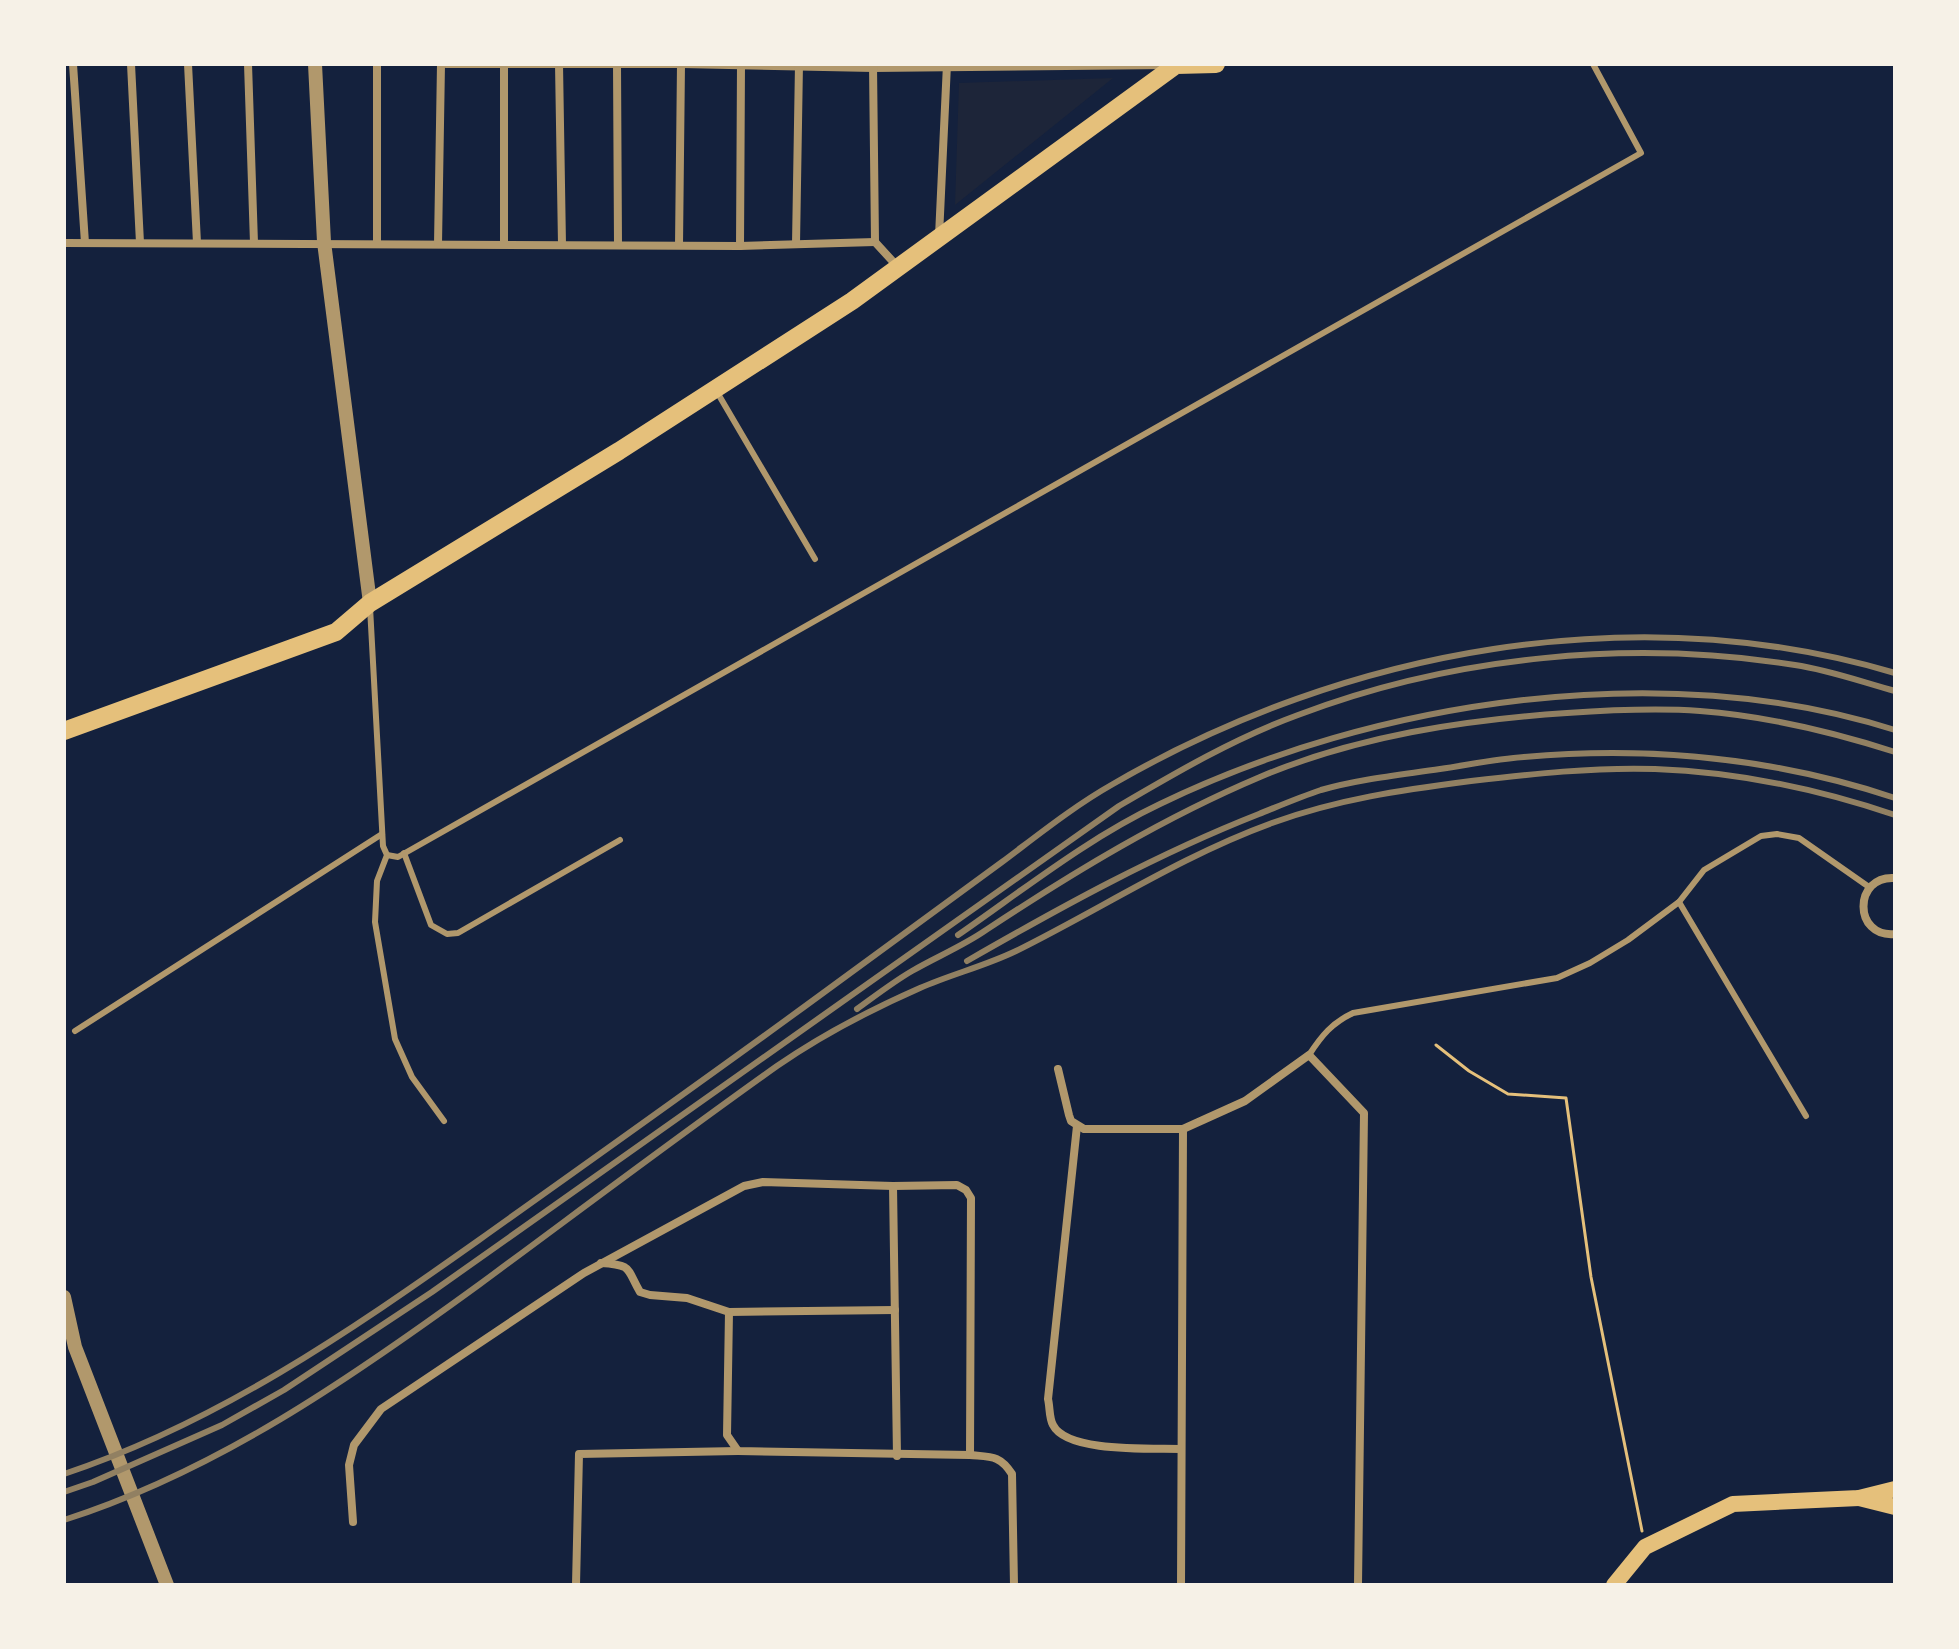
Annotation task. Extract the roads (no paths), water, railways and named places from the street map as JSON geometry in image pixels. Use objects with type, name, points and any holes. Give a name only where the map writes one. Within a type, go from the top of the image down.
[{"type":"main road","points":[[64,731],[336,632],[370,603],[619,451],[852,301],[1177,64],[1216,64]]},
{"type":"main road","points":[[1614,1585],[1645,1547],[1733,1504],[1859,1498],[1895,1489]]},
{"type":"main road","points":[[1859,1498],[1895,1507]]},
{"type":"street","points":[[73,64],[85,243]]},
{"type":"street","points":[[131,64],[140,243]]},
{"type":"street","points":[[188,64],[197,243]]},
{"type":"street","points":[[248,64],[254,243]]},
{"type":"street","points":[[315,64],[324,242],[370,603]]},
{"type":"street","points":[[377,64],[377,244]]},
{"type":"street","points":[[438,244],[443,64],[1177,64]]},
{"type":"street","points":[[559,64],[562,245]]},
{"type":"street","points":[[679,245],[681,64]]},
{"type":"street","points":[[796,244],[799,64]]},
{"type":"street","points":[[504,65],[504,244]]},
{"type":"street","points":[[617,65],[618,245]]},
{"type":"street","points":[[740,246],[741,65]]},
{"type":"street","points":[[939,237],[947,65]]},
{"type":"street","points":[[873,66],[875,242],[898,266]]},
{"type":"street","points":[[64,243],[740,246],[875,242]]},
{"type":"street","points":[[1895,878],[1878,880],[1869,887],[1862,902],[1865,920],[1879,933],[1895,934]]},
{"type":"street","points":[[1058,1069],[1069,1115],[1077,1126],[1084,1129],[1183,1129],[1245,1101],[1309,1055],[1364,1113],[1358,1585]]},
{"type":"street","points":[[1077,1126],[1048,1399],[1052,1424],[1063,1436],[1084,1444],[1181,1449]]},
{"type":"street","points":[[1181,1585],[1183,1129]]},
{"type":"street","points":[[353,1522],[349,1465],[354,1445],[381,1409],[600,1263],[744,1186],[763,1182],[957,1185],[966,1190],[971,1198],[970,1455]]},
{"type":"street","points":[[893,1186],[897,1456]]},
{"type":"street","points":[[600,1263],[622,1264],[632,1270],[640,1292],[687,1298],[729,1312],[895,1310]]},
{"type":"street","points":[[64,1297],[69,1349],[167,1585]]},
{"type":"street","points":[[729,1312],[727,1435],[738,1451]]},
{"type":"street","points":[[576,1585],[579,1454],[738,1451],[970,1455],[993,1457],[1005,1462],[1012,1474],[1014,1585]]},
{"type":"lane","points":[[387,855],[398,857],[1641,153],[1593,64]]},
{"type":"lane","points":[[715,389],[815,559]]},
{"type":"lane","points":[[370,603],[382,834],[387,855],[377,881],[375,922],[395,1039],[412,1077],[444,1121]]},
{"type":"lane","points":[[75,1031],[382,834]]},
{"type":"lane","points":[[1309,1055],[1330,1027],[1353,1013],[1557,978],[1590,963],[1628,940],[1679,902],[1704,870],[1761,836],[1777,834],[1799,838],[1869,887]]},
{"type":"lane","points":[[404,853],[431,925],[447,934],[458,933],[620,840]]},
{"type":"lane","points":[[1679,902],[1806,1116]]},
{"type":"railway","points":[[64,1474],[175,1429],[228,1402],[331,1341],[657,1113],[1070,811],[1113,784],[1203,737],[1297,699],[1394,669],[1494,649],[1594,639],[1695,639],[1796,650],[1895,673]]},
{"type":"railway","points":[[64,1492],[222,1425],[284,1390],[432,1292],[1119,806],[1252,734],[1357,695],[1418,679],[1480,666],[1543,658],[1607,654],[1733,657],[1795,665],[1895,691]]},
{"type":"railway","points":[[958,935],[1082,849],[1160,804],[1244,768],[1333,738],[1426,715],[1522,700],[1618,693],[1713,696],[1806,708],[1895,730]]},
{"type":"railway","points":[[857,1009],[905,975],[968,941],[1154,828],[1260,777],[1372,741],[1489,720],[1584,712],[1667,710],[1724,713],[1774,721],[1895,752]]},
{"type":"railway","points":[[967,961],[1074,901],[1184,846],[1313,793],[1365,780],[1524,757],[1618,753],[1712,758],[1758,765],[1850,784],[1895,798]]},
{"type":"railway","points":[[64,1520],[121,1500],[175,1476],[229,1449],[332,1387],[431,1319],[777,1066],[829,1033],[920,988],[1016,951],[1238,836],[1297,815],[1370,796],[1471,781],[1586,770],[1686,771],[1747,778],[1837,797],[1895,815]]}]
